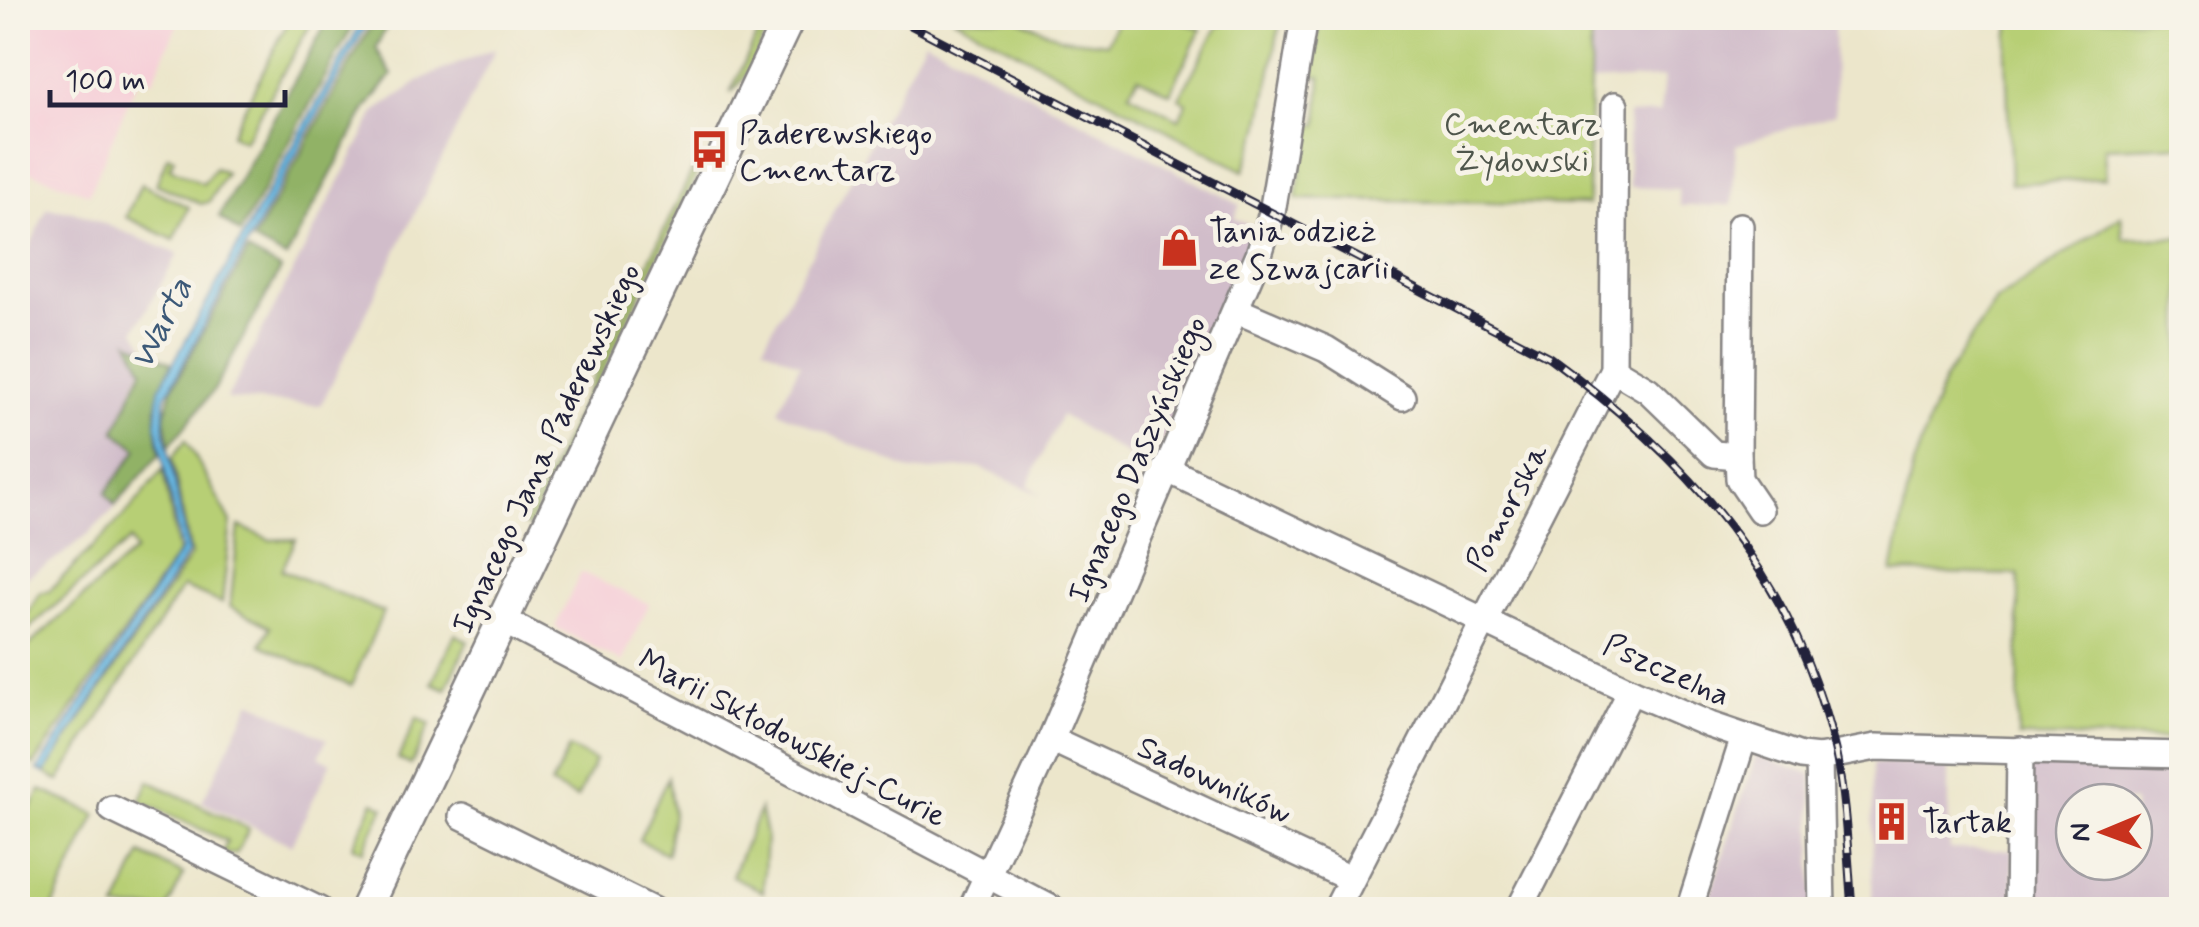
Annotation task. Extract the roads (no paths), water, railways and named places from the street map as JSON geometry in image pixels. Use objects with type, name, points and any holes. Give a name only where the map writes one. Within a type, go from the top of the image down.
[{"type":"main road","name":"Ignacego Jana Paderewskiego","points":[[365,910],[788,18]]},
{"type":"street","name":"Ignacego Daszyńskiego","points":[[971,910],[1051,738],[1236,310],[1272,213],[1304,18]]},
{"type":"street","name":"Pomorska","points":[[1336,910],[1613,368],[1616,106]]},
{"type":"street","points":[[1740,226],[1739,479],[1760,510]]},
{"type":"street","points":[[1236,310],[1326,349],[1402,397]]},
{"type":"street","points":[[1613,368],[1648,390],[1714,454],[1738,456]]},
{"type":"street","name":"Pszczelna","points":[[1166,469],[1630,691],[1801,756],[1820,758],[1876,747],[2182,755]]},
{"type":"street","name":"Marii Skłodowskiej-Curie","points":[[502,620],[1054,910]]},
{"type":"street","points":[[1520,910],[1630,691]]},
{"type":"street","points":[[1689,910],[1744,737]]},
{"type":"street","name":"Sadowników","points":[[1051,738],[1351,879]]},
{"type":"street","points":[[2018,910],[2020,750]]},
{"type":"street","points":[[1820,758],[1822,910]]},
{"type":"street","points":[[112,809],[318,910]]},
{"type":"street","points":[[462,816],[652,910]]},
{"type":"water","points":[[364,18],[370,18],[165,397],[164,427],[188,553],[45,773],[38,770],[181,550],[156,424],[159,389]]},
{"type":"railway","points":[[897,18],[1549,357],[1647,437],[1730,527],[1793,630],[1817,688],[1835,750],[1852,910]]},
{"type":"place","name":"Paderewskiego Cmentarz","points":[[709,150]]},
{"type":"place","name":"Tania odzież ze Szwajcarii","points":[[1179,248]]},
{"type":"place","name":"Tartak","points":[[1892,821]]},
{"type":"park label","name":"Cmentarz Żydowski","points":[[1522,142]]},
{"type":"water label","name":"Warta","points":[[160,323]]}]
